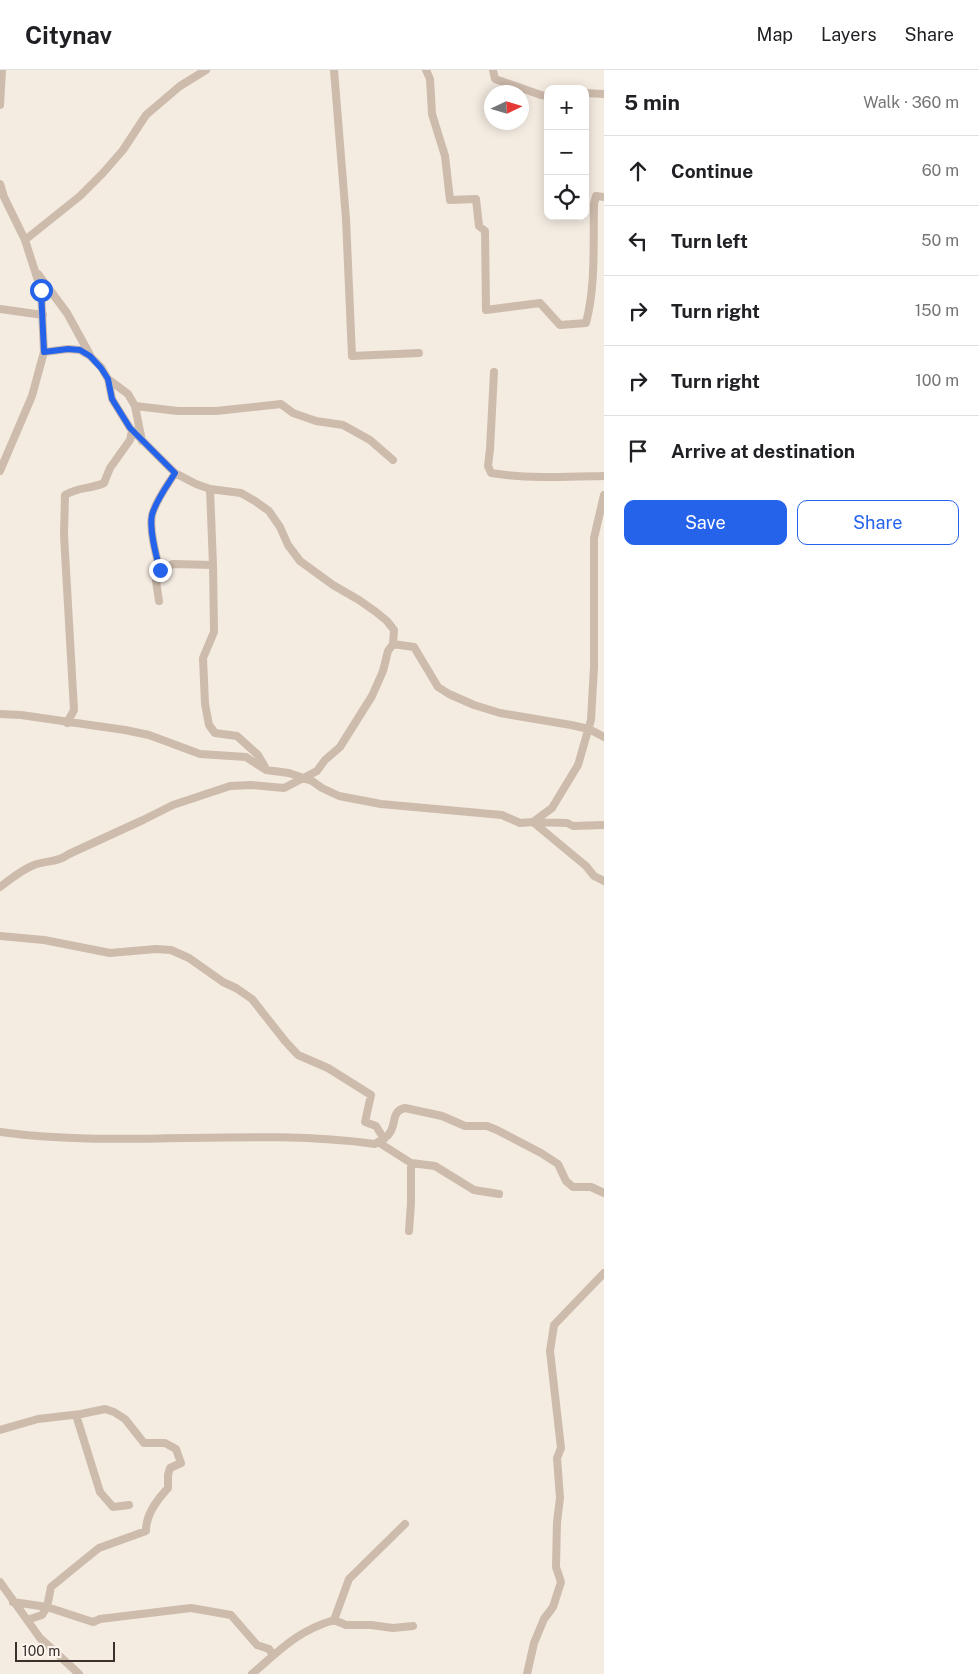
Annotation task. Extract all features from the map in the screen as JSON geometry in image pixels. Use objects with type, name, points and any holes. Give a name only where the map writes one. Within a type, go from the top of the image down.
[{"type":"street","points":[[0,105],[2,70]]},
{"type":"street","points":[[25,240],[80,196],[103,173],[123,150],[146,115],[180,86],[206,70]]},
{"type":"street","points":[[334,70],[346,219],[352,356],[420,353]]},
{"type":"street","points":[[426,70],[430,79],[432,114],[445,156],[450,200],[476,199],[479,226],[485,231],[486,310],[540,303],[560,325],[586,323],[590,309],[593,265],[594,204],[596,196],[604,197]]},
{"type":"street","points":[[493,70],[495,79],[544,96]]},
{"type":"street","points":[[589,94],[604,94]]},
{"type":"street","points":[[0,184],[4,197],[25,240],[41,290],[44,352],[32,396],[0,471]]},
{"type":"street","points":[[36,271],[67,313],[90,356],[108,379],[128,394],[135,406],[142,441]]},
{"type":"street","points":[[0,309],[43,315]]},
{"type":"street","points":[[44,352],[80,350],[90,356]]},
{"type":"street","points":[[494,372],[488,466],[491,473],[551,477],[604,476]]},
{"type":"street","points":[[0,887],[21,871],[36,864],[60,860],[173,805],[230,786],[251,785],[284,788],[317,771],[325,760],[340,747],[356,724],[372,696],[383,671],[388,651],[393,644],[394,630],[387,621],[300,561],[288,545],[280,526],[269,511],[241,493],[210,489],[175,473],[132,431],[112,399],[108,379]]},
{"type":"street","points":[[135,406],[178,411],[216,411],[280,404],[293,413],[316,421],[342,425],[370,440],[393,460]]},
{"type":"street","points":[[67,723],[74,710],[64,535],[65,495],[71,491],[96,487],[104,483],[110,468],[130,440],[132,431]]},
{"type":"street","points":[[159,601],[156,581],[160,570],[153,536],[152,516],[158,500],[175,473]]},
{"type":"street","points":[[210,489],[214,632],[203,658],[208,725],[215,733],[237,736],[258,755],[266,770]]},
{"type":"street","points":[[533,822],[552,808],[578,765],[592,720],[594,538],[604,495]]},
{"type":"street","points":[[160,570],[173,564],[213,564]]},
{"type":"street","points":[[393,644],[414,646],[438,687],[474,705],[500,713],[589,729],[604,737]]},
{"type":"street","points":[[0,714],[21,715],[149,735],[200,754],[246,757],[266,770],[289,773],[304,778],[339,796],[381,804],[502,815],[520,823],[567,823],[573,826],[604,825]]},
{"type":"street","points":[[533,822],[586,866],[594,876],[604,882]]},
{"type":"street","points":[[0,936],[44,940],[110,953],[156,949],[171,950],[189,958],[223,982],[252,999],[285,1042],[298,1054],[328,1068],[371,1095],[365,1122],[376,1126],[382,1140],[411,1163],[435,1166],[474,1190],[499,1194]]},
{"type":"street","points":[[0,1132],[77,1137],[295,1138],[375,1144],[392,1130],[395,1114],[400,1109],[405,1108],[442,1116],[464,1126],[487,1126],[542,1152],[558,1164],[566,1181],[573,1187],[590,1187],[604,1193]]},
{"type":"street","points":[[409,1231],[411,1163]]},
{"type":"street","points":[[528,1674],[534,1644],[544,1619],[553,1607],[561,1582],[556,1567],[556,1522],[560,1498],[557,1458],[561,1448],[550,1351],[554,1325],[604,1273]]},
{"type":"street","points":[[0,1430],[38,1419],[76,1415],[105,1409],[114,1412],[130,1423],[144,1443],[165,1443],[176,1449],[181,1463],[170,1468],[168,1488],[155,1501],[146,1521],[146,1531],[99,1548],[51,1588],[47,1607],[42,1615],[27,1620]]},
{"type":"street","points":[[76,1415],[100,1492],[113,1507],[129,1505]]},
{"type":"street","points":[[334,1620],[349,1579],[405,1524]]},
{"type":"street","points":[[0,1582],[40,1638],[79,1674]]},
{"type":"street","points":[[13,1602],[47,1607],[93,1622],[100,1619],[191,1608],[231,1615],[257,1645],[269,1649],[273,1655]]},
{"type":"street","points":[[252,1674],[273,1655],[305,1631],[334,1620],[346,1625],[371,1625],[393,1628],[413,1626]]},
{"type":"route","points":[[41,290],[44,352],[68,349],[80,350],[90,356],[108,379],[112,399],[130,428],[175,473],[158,500],[152,516],[153,536],[160,570]]}]
